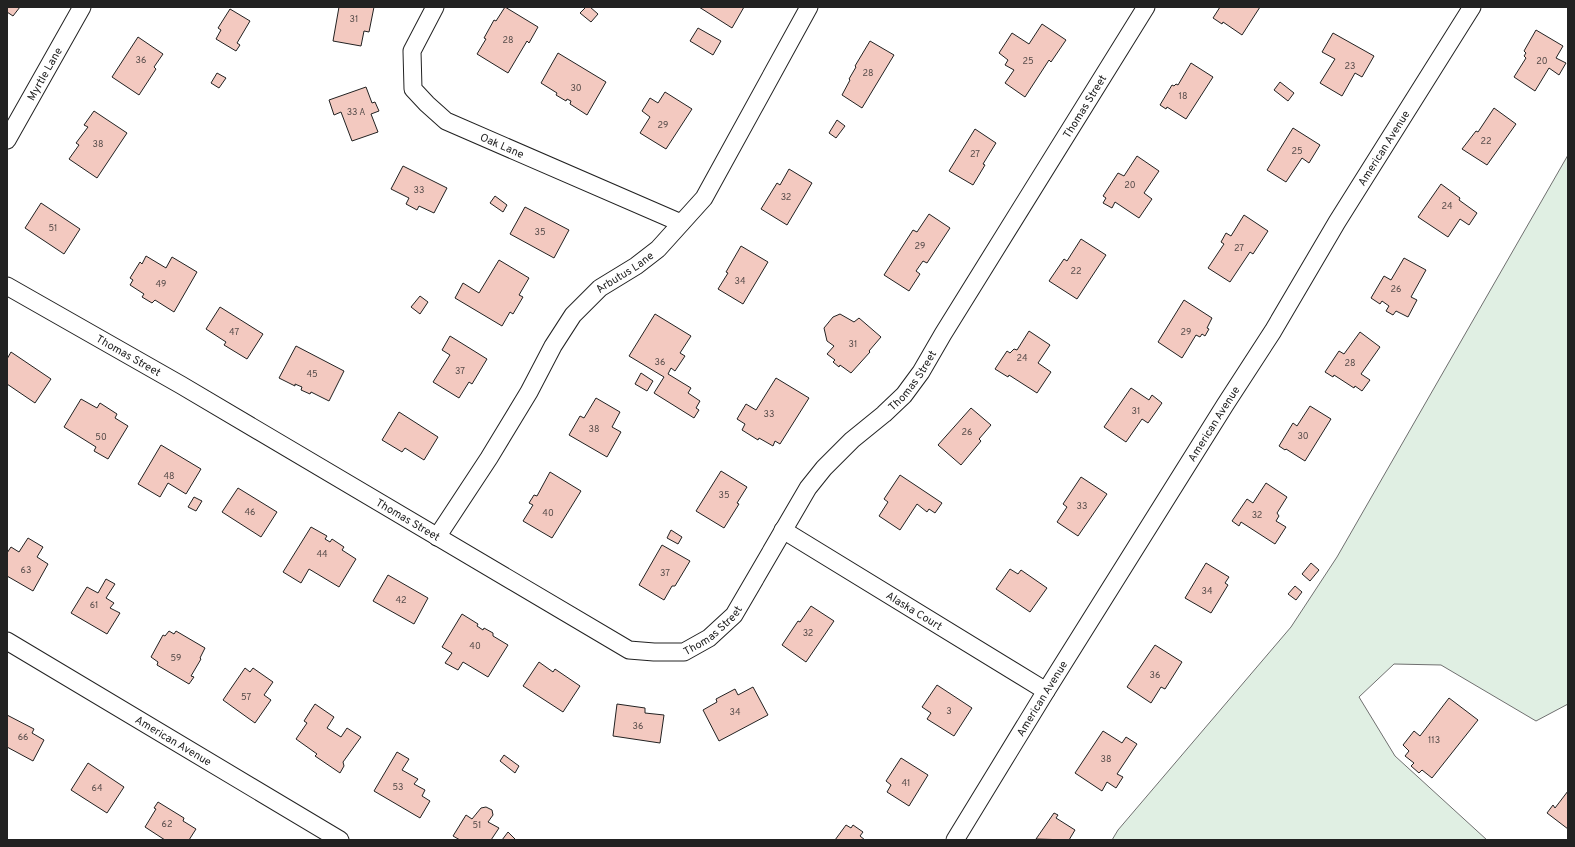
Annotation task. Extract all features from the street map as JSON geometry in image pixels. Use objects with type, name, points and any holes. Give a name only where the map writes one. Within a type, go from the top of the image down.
[{"type":"street","name":"Myrtle Lane","points":[[7,140],[82,7]]},
{"type":"street","name":"Oak Lane","points":[[435,7],[412,51],[413,89],[446,121],[681,224]]},
{"type":"street","name":"Arbutus Lane","points":[[436,537],[530,392],[553,346],[573,315],[600,288],[636,266],[658,249],[704,198],[808,7]]},
{"type":"street","name":"Thomas Street","points":[[7,286],[181,385],[629,650],[684,652],[709,638],[734,614],[808,488],[824,468],[852,440],[884,414],[904,395],[921,372],[943,334],[1146,7]]},
{"type":"street","name":"American Avenue","points":[[955,840],[1224,405],[1273,331],[1337,222],[1472,7]]},
{"type":"street","name":"Alaska Court","points":[[783,530],[1046,691]]},
{"type":"street","name":"American Avenue","points":[[7,641],[340,840]]},
{"type":"green space","points":[[1568,155],[1568,704],[1536,721],[1441,665],[1394,664],[1359,697],[1395,756],[1487,840],[1112,840],[1118,830],[1291,627],[1337,557]]},
{"type":"building","points":[[7,7],[20,7],[13,16],[7,12]]},
{"type":"building","points":[[339,7],[374,7],[369,32],[364,31],[361,46],[333,41]]},
{"type":"building","points":[[505,7],[538,27],[529,43],[527,41],[508,73],[477,54],[486,39],[484,38],[494,20],[496,21]]},
{"type":"building","points":[[586,7],[590,7],[598,14],[591,22],[580,13]]},
{"type":"building","points":[[699,7],[744,7],[732,28]]},
{"type":"building","points":[[1220,7],[1260,7],[1242,35],[1223,22],[1222,24],[1213,18]]},
{"type":"building","points":[[230,9],[250,21],[237,43],[240,45],[236,51],[216,39],[221,30],[218,28]]},
{"type":"building","points":[[1042,24],[1066,40],[1051,62],[1049,60],[1025,97],[1005,83],[1014,70],[1005,65],[1008,60],[999,53],[1012,33],[1029,44]]},
{"type":"building","points":[[698,28],[721,41],[713,55],[690,41]]},
{"type":"building","points":[[1536,30],[1563,46],[1556,58],[1566,63],[1559,75],[1549,68],[1535,91],[1514,77],[1526,58],[1524,56],[1526,53],[1524,51]]},
{"type":"building","points":[[1333,33],[1374,56],[1362,77],[1355,73],[1342,96],[1320,83],[1335,59],[1322,52]]},
{"type":"building","points":[[138,37],[163,54],[154,67],[156,69],[139,95],[112,77]]},
{"type":"building","points":[[870,41],[894,55],[862,108],[842,95],[856,67],[855,66]]},
{"type":"building","points":[[558,53],[606,82],[587,115],[570,104],[571,101],[567,99],[566,101],[556,95],[557,93],[541,83]]},
{"type":"building","points":[[1191,63],[1213,77],[1186,119],[1167,107],[1166,109],[1160,105],[1172,85],[1178,85]]},
{"type":"building","points":[[217,73],[226,78],[219,88],[211,83]]},
{"type":"building","points":[[1280,82],[1294,93],[1288,101],[1274,90]]},
{"type":"building","points":[[366,87],[372,103],[375,102],[379,111],[371,114],[378,132],[352,141],[341,112],[334,115],[329,100]]},
{"type":"building","points":[[665,92],[692,109],[666,149],[640,133],[650,117],[642,111],[650,98],[658,103]]},
{"type":"building","points":[[1494,108],[1516,124],[1487,165],[1462,149],[1476,131],[1478,132]]},
{"type":"building","points":[[94,111],[127,133],[97,178],[69,159],[79,145],[76,143],[88,127],[84,125]]},
{"type":"building","points":[[837,120],[845,126],[836,138],[829,133]]},
{"type":"building","points":[[1293,128],[1320,145],[1309,163],[1302,158],[1286,182],[1267,170]]},
{"type":"building","points":[[975,129],[996,143],[983,164],[985,165],[973,185],[949,171]]},
{"type":"building","points":[[1137,156],[1159,171],[1144,193],[1152,199],[1139,218],[1115,202],[1112,208],[1103,203],[1106,198],[1103,196],[1118,173],[1124,176]]},
{"type":"building","points":[[403,166],[447,188],[434,213],[419,206],[417,210],[406,204],[409,198],[391,189]]},
{"type":"building","points":[[789,169],[812,183],[787,225],[761,209],[777,183],[780,185]]},
{"type":"building","points":[[1441,184],[1477,213],[1469,225],[1460,219],[1448,237],[1418,217]]},
{"type":"building","points":[[495,196],[507,205],[503,212],[490,203]]},
{"type":"building","points":[[41,203],[80,229],[64,254],[25,228]]},
{"type":"building","points":[[525,207],[569,230],[554,258],[510,234]]},
{"type":"building","points":[[929,214],[950,228],[927,263],[923,261],[916,271],[920,274],[909,291],[884,275],[913,230],[917,232]]},
{"type":"building","points":[[1244,215],[1268,231],[1253,254],[1250,252],[1230,282],[1208,268],[1224,244],[1221,242],[1226,233],[1231,236]]},
{"type":"building","points":[[1081,239],[1106,255],[1077,299],[1049,281],[1064,259],[1067,261]]},
{"type":"building","points":[[741,246],[768,262],[743,304],[718,289],[728,273],[726,272]]},
{"type":"building","points":[[146,256],[166,268],[172,257],[197,272],[174,312],[155,300],[152,303],[142,297],[144,294],[130,285],[133,280],[130,278],[140,262],[142,264]]},
{"type":"building","points":[[1404,258],[1426,270],[1411,297],[1417,300],[1408,317],[1396,311],[1393,315],[1386,311],[1389,306],[1382,301],[1380,304],[1371,298],[1384,276],[1391,280]]},
{"type":"building","points":[[499,260],[529,278],[519,295],[523,297],[513,314],[510,312],[502,326],[455,298],[463,283],[479,293]]},
{"type":"building","points":[[420,296],[428,302],[420,314],[411,307]]},
{"type":"building","points":[[1184,300],[1212,318],[1205,336],[1202,334],[1200,337],[1196,335],[1182,358],[1158,342]]},
{"type":"building","points":[[220,307],[263,334],[247,359],[224,345],[226,342],[206,329]]},
{"type":"building","points":[[655,314],[691,336],[680,353],[685,356],[675,371],[671,368],[668,374],[691,388],[688,393],[700,401],[696,408],[699,410],[694,418],[654,393],[664,377],[629,356]]},
{"type":"building","points":[[840,314],[854,322],[859,318],[881,337],[851,373],[840,365],[839,367],[833,362],[835,360],[827,354],[834,346],[827,341],[824,328],[833,317]]},
{"type":"building","points":[[1029,331],[1050,345],[1038,363],[1051,372],[1037,393],[1009,375],[1008,377],[995,369],[1007,351],[1010,353],[1014,349],[1017,350]]},
{"type":"building","points":[[1360,332],[1380,347],[1361,374],[1370,380],[1362,391],[1355,386],[1354,388],[1334,375],[1333,377],[1325,372],[1339,351],[1344,354]]},
{"type":"building","points":[[450,336],[487,359],[472,384],[469,382],[459,398],[433,382],[450,355],[442,350]]},
{"type":"building","points":[[296,346],[344,371],[329,401],[311,392],[310,394],[301,390],[302,387],[295,384],[295,386],[279,378]]},
{"type":"building","points":[[11,352],[51,379],[35,403],[7,384],[7,359]]},
{"type":"building","points":[[641,373],[653,381],[647,391],[635,384]]},
{"type":"building","points":[[776,378],[809,398],[780,444],[775,441],[773,446],[759,438],[758,440],[742,430],[745,424],[737,419],[746,404],[756,410]]},
{"type":"building","points":[[1131,388],[1149,400],[1152,395],[1162,403],[1148,423],[1142,419],[1126,442],[1104,427]]},
{"type":"building","points":[[596,398],[620,412],[612,427],[621,432],[607,457],[569,435],[580,416],[584,418]]},
{"type":"building","points":[[81,399],[97,408],[100,403],[117,414],[115,418],[128,426],[108,459],[94,451],[96,447],[64,427]]},
{"type":"building","points":[[1310,406],[1331,419],[1305,461],[1279,446],[1293,423],[1297,426]]},
{"type":"building","points":[[971,408],[991,425],[979,439],[981,441],[961,465],[938,445]]},
{"type":"building","points":[[399,412],[438,437],[424,460],[405,448],[402,452],[382,440]]},
{"type":"building","points":[[161,445],[201,469],[186,494],[168,483],[160,497],[138,484]]},
{"type":"building","points":[[721,471],[747,487],[737,503],[739,504],[724,528],[696,511]]},
{"type":"building","points":[[550,472],[581,491],[552,538],[523,521],[533,505],[529,503],[534,495],[537,496]]},
{"type":"building","points":[[900,475],[942,503],[935,513],[929,509],[927,512],[917,504],[900,530],[879,516],[888,502],[884,499]]},
{"type":"building","points":[[1081,477],[1107,494],[1078,536],[1057,522],[1067,507],[1063,504]]},
{"type":"building","points":[[1266,483],[1287,497],[1277,513],[1279,516],[1276,521],[1286,527],[1275,544],[1241,522],[1239,526],[1232,521],[1247,499],[1253,503]]},
{"type":"building","points":[[238,488],[277,512],[261,537],[222,512]]},
{"type":"building","points":[[194,497],[202,501],[196,511],[188,507]]},
{"type":"building","points":[[311,527],[327,536],[325,539],[330,542],[332,539],[344,547],[342,550],[356,559],[339,587],[309,569],[301,583],[283,572]]},
{"type":"building","points":[[671,530],[682,537],[678,544],[667,538]]},
{"type":"building","points":[[28,538],[43,547],[37,557],[48,564],[33,591],[7,576],[7,553],[11,547],[19,552]]},
{"type":"building","points":[[662,545],[690,561],[675,586],[672,586],[664,600],[639,585]]},
{"type":"building","points":[[1206,563],[1229,577],[1225,583],[1228,585],[1211,613],[1185,598]]},
{"type":"building","points":[[1311,563],[1319,570],[1310,581],[1302,574]]},
{"type":"building","points":[[1010,569],[1018,574],[1021,570],[1047,588],[1030,612],[996,589]]},
{"type":"building","points":[[388,575],[428,598],[414,624],[373,601]]},
{"type":"building","points":[[106,579],[115,584],[106,598],[114,603],[110,608],[120,613],[107,634],[71,613],[87,587],[98,593]]},
{"type":"building","points":[[1295,586],[1302,592],[1296,600],[1288,594]]},
{"type":"building","points":[[811,606],[834,621],[806,662],[782,645],[798,621],[800,622]]},
{"type":"building","points":[[462,614],[478,624],[477,626],[483,630],[484,628],[493,633],[493,636],[508,645],[488,677],[463,662],[458,670],[445,663],[452,653],[442,647]]},
{"type":"building","points":[[169,631],[174,634],[176,631],[205,648],[200,658],[201,659],[191,676],[194,677],[189,684],[157,665],[158,662],[151,657],[163,635],[165,636]]},
{"type":"building","points":[[1155,645],[1182,662],[1165,689],[1161,687],[1151,703],[1127,687]]},
{"type":"building","points":[[539,662],[553,672],[555,669],[580,686],[563,712],[523,686]]},
{"type":"building","points":[[245,668],[250,672],[253,668],[273,682],[264,695],[271,700],[255,723],[223,700]]},
{"type":"building","points":[[937,685],[972,708],[954,736],[927,719],[931,713],[922,707]]},
{"type":"building","points":[[753,687],[768,715],[719,741],[703,710],[717,702],[716,699],[735,689],[738,695]]},
{"type":"building","points":[[1449,698],[1478,720],[1432,778],[1422,770],[1419,773],[1411,766],[1414,763],[1405,756],[1409,751],[1403,745],[1414,731],[1420,736]]},
{"type":"building","points":[[315,704],[334,717],[327,728],[341,737],[347,728],[361,737],[343,762],[344,766],[340,773],[315,756],[317,754],[296,739],[307,723],[304,721]]},
{"type":"building","points":[[617,704],[645,708],[645,713],[664,715],[660,743],[613,736]]},
{"type":"building","points":[[7,715],[34,729],[32,733],[44,740],[33,761],[7,747]]},
{"type":"building","points":[[1103,731],[1122,743],[1126,737],[1137,744],[1117,774],[1123,777],[1116,788],[1107,782],[1102,791],[1075,773]]},
{"type":"building","points":[[397,752],[409,759],[402,770],[418,779],[414,784],[425,790],[422,796],[430,801],[420,818],[374,791]]},
{"type":"building","points":[[504,755],[519,766],[515,773],[500,761]]},
{"type":"building","points":[[901,758],[928,775],[909,806],[887,792],[891,785],[886,781]]},
{"type":"building","points":[[88,763],[124,787],[107,813],[71,790]]},
{"type":"building","points":[[1568,791],[1568,829],[1547,813],[1553,805],[1555,808]]},
{"type":"building","points":[[158,802],[184,818],[183,821],[196,829],[189,840],[165,840],[145,827],[156,809],[154,808]]},
{"type":"building","points":[[486,807],[492,810],[493,815],[488,822],[499,828],[491,840],[460,840],[453,836],[466,815],[472,819],[481,808]]},
{"type":"building","points":[[1054,813],[1058,815],[1056,818],[1075,830],[1069,840],[1036,839]]},
{"type":"building","points":[[846,825],[851,828],[853,825],[863,832],[860,836],[865,840],[835,840]]},
{"type":"building","points":[[508,832],[515,839],[502,840]]}]
